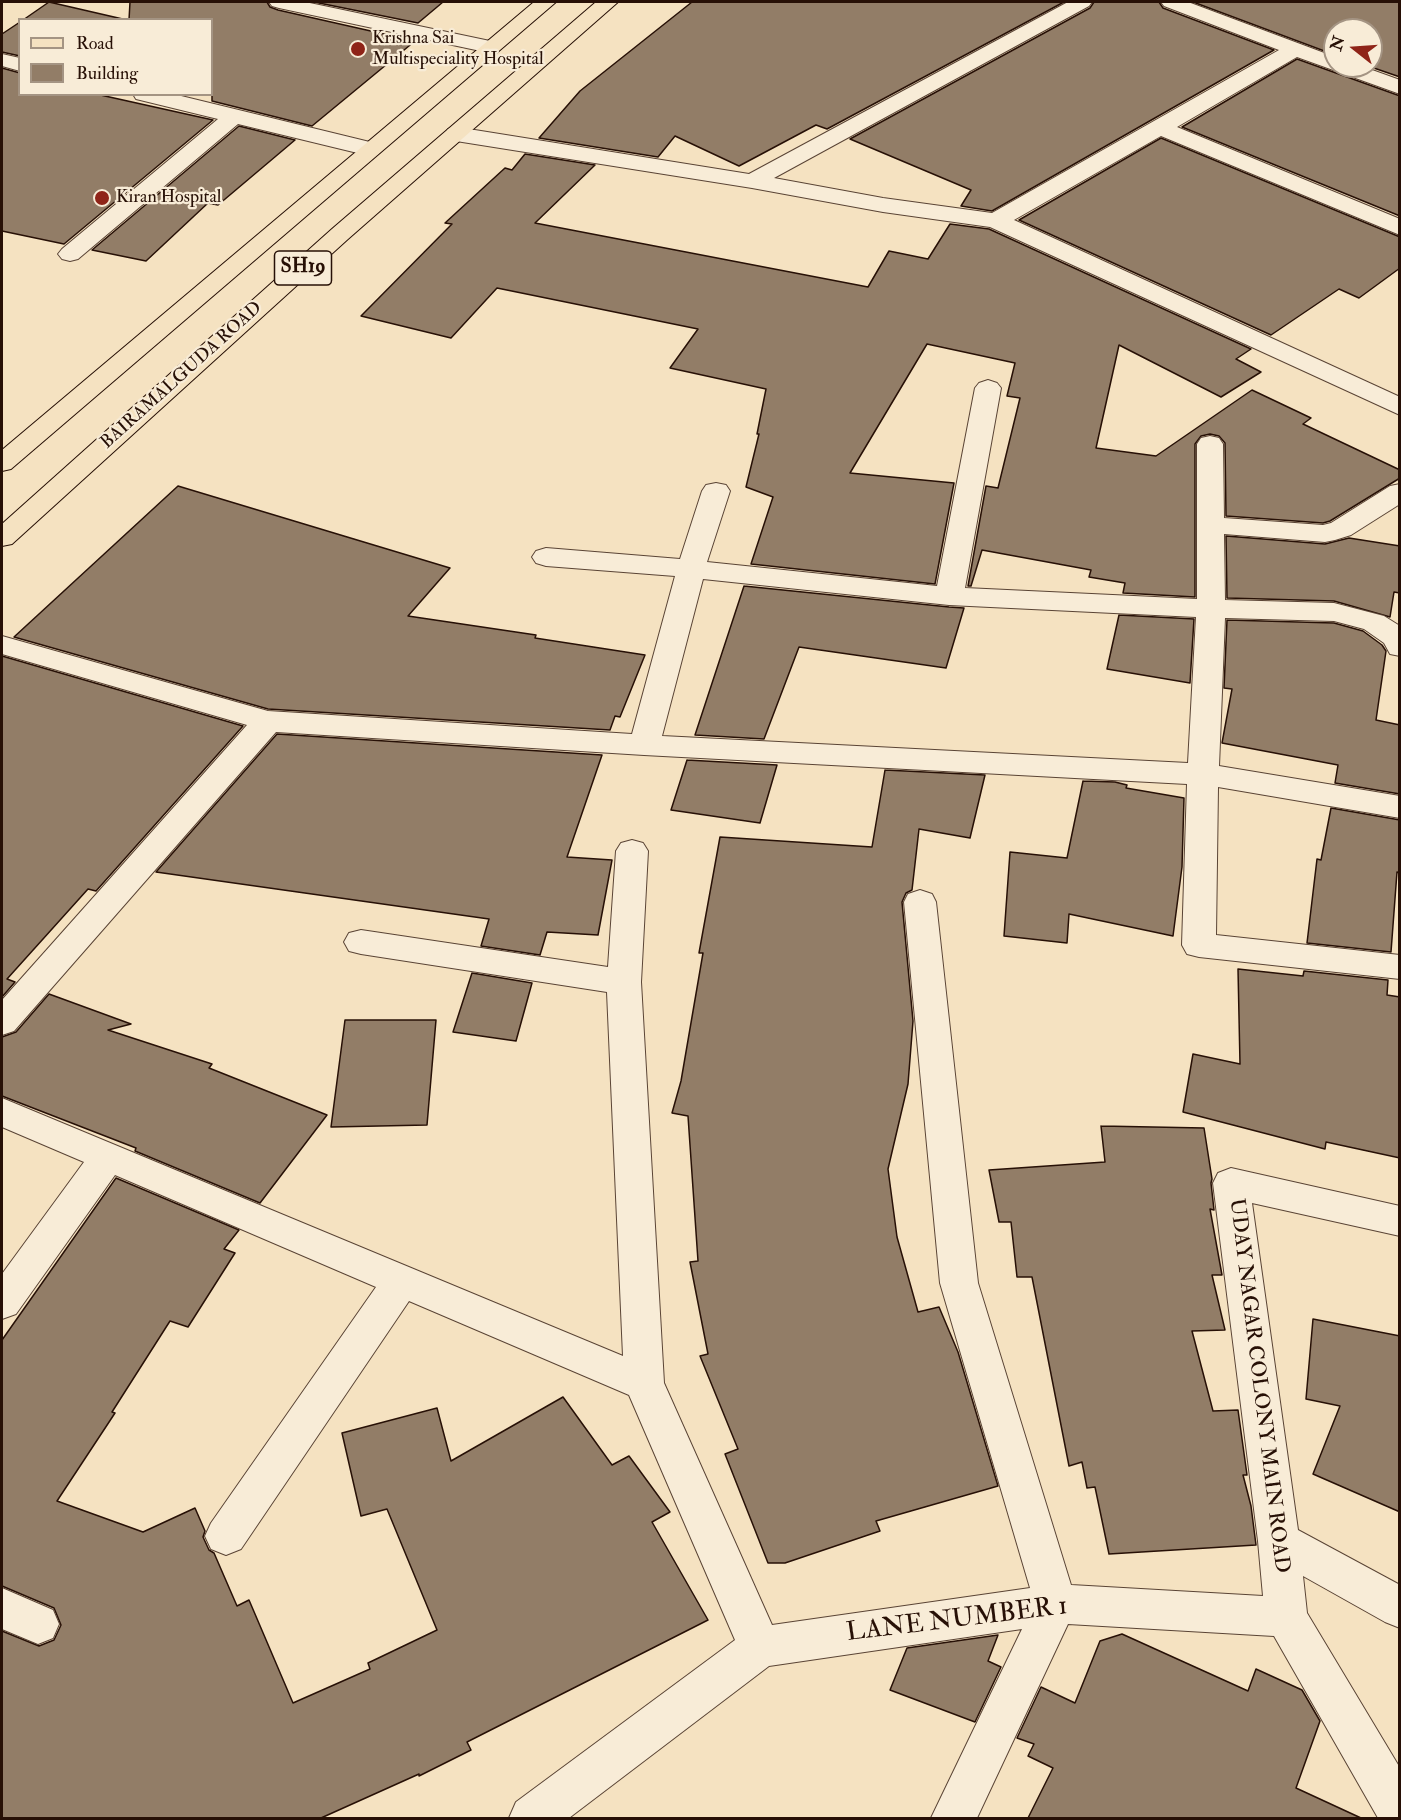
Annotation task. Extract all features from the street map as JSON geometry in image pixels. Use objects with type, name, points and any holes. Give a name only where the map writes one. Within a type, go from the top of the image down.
[{"type":"main road","name":"SH19","points":[[2,463],[546,2]]},
{"type":"main road","name":"BAIRAMALGUDA ROAD","points":[[2,538],[331,242],[608,2]]},
{"type":"street","points":[[279,2],[490,48]]},
{"type":"street","points":[[752,181],[1082,2]]},
{"type":"street","points":[[1171,2],[1323,59]]},
{"type":"street","points":[[1212,16],[1231,6]]},
{"type":"street","points":[[996,221],[1296,49]]},
{"type":"street","points":[[1373,78],[1400,88]]},
{"type":"street","points":[[152,96],[370,149]]},
{"type":"street","points":[[70,254],[234,116]]},
{"type":"street","points":[[1161,128],[1400,228]]},
{"type":"street","points":[[456,134],[752,181],[883,205],[996,221],[1400,407]]},
{"type":"street","points":[[949,596],[988,388]]},
{"type":"street","points":[[1210,444],[1211,609],[1203,774],[1199,945],[1400,967]]},
{"type":"street","points":[[644,745],[691,569],[716,491]]},
{"type":"street","points":[[1210,525],[1325,534],[1341,529],[1400,492]]},
{"type":"street","points":[[546,557],[691,569],[949,596],[1211,609],[1334,612],[1374,622],[1397,638],[1400,647]]},
{"type":"street","points":[[2,645],[268,721],[644,745],[1203,774],[1400,807]]},
{"type":"street","points":[[2,1022],[268,721]]},
{"type":"street","points":[[632,851],[624,982],[644,1383],[760,1647]]},
{"type":"street","points":[[920,902],[959,1283],[1056,1604],[954,1818]]},
{"type":"street","points":[[361,942],[624,982]]},
{"type":"street","points":[[2,1112],[644,1383]]},
{"type":"street","points":[[2,1303],[108,1157]]},
{"type":"street","name":"UDAY NAGAR COLONY MAIN ROAD","points":[[1286,1617],[1279,1541],[1231,1183],[1400,1221]]},
{"type":"street","points":[[226,1536],[401,1281]]},
{"type":"street","points":[[1279,1541],[1400,1608]]},
{"type":"street","name":"LANE NUMBER 1","points":[[532,1818],[760,1647],[1056,1604],[1286,1617]]},
{"type":"street","points":[[1286,1617],[1400,1812]]},
{"type":"building","points":[[49,2],[118,18],[26,18]]},
{"type":"building","points":[[130,2],[267,2],[270,7],[278,10],[415,41],[312,126],[212,101],[213,18],[129,18]]},
{"type":"building","points":[[314,2],[443,2],[418,23]]},
{"type":"building","points":[[692,2],[1064,2],[827,129],[816,125],[739,166],[675,136],[658,157],[539,138],[580,91]]},
{"type":"building","points":[[1094,2],[1159,2],[1163,8],[1274,50],[992,211],[961,206],[971,190],[850,139],[1090,8]]},
{"type":"building","points":[[1193,2],[1400,2],[1400,77],[1383,71],[1383,18],[1323,18],[1323,51]]},
{"type":"building","points":[[18,23],[18,56],[2,52],[2,34]]},
{"type":"building","points":[[1297,59],[1323,68],[1323,78],[1350,78],[1400,96],[1400,216],[1182,127]]},
{"type":"building","points":[[2,68],[18,72],[18,96],[105,96],[213,120],[64,244],[2,231]]},
{"type":"building","points":[[239,126],[295,140],[218,205],[208,203],[146,261],[92,250]]},
{"type":"building","points":[[1161,138],[1400,237],[1400,268],[1359,298],[1339,289],[1271,335],[1019,220]]},
{"type":"building","points":[[525,154],[595,165],[535,223],[868,287],[889,251],[928,259],[950,224],[989,229],[1251,349],[1236,359],[1261,372],[1221,397],[1119,345],[1096,448],[1156,456],[1252,390],[1311,418],[1303,424],[1400,470],[1400,478],[1330,521],[1323,523],[1226,516],[1225,443],[1219,436],[1210,434],[1201,436],[1195,444],[1195,597],[1123,593],[1125,583],[1089,577],[1091,570],[982,550],[971,586],[968,586],[986,486],[998,488],[1020,398],[1007,396],[1015,363],[927,344],[850,473],[954,483],[935,584],[751,564],[773,497],[746,487],[759,434],[757,434],[766,389],[670,368],[698,329],[497,288],[451,338],[361,316],[452,224],[445,223],[505,168],[512,170]]},
{"type":"building","points":[[178,486],[450,568],[408,616],[536,635],[535,638],[645,655],[620,717],[615,716],[610,730],[268,709],[14,637]]},
{"type":"building","points":[[1226,536],[1325,544],[1349,538],[1400,546],[1400,593],[1394,592],[1390,617],[1334,601],[1227,598]]},
{"type":"building","points":[[744,586],[964,608],[946,668],[799,647],[764,739],[695,735]]},
{"type":"building","points":[[1119,615],[1194,619],[1190,683],[1107,669]]},
{"type":"building","points":[[1227,620],[1334,623],[1363,631],[1382,645],[1386,651],[1376,720],[1400,725],[1400,794],[1335,783],[1338,765],[1222,743],[1232,689],[1224,688]]},
{"type":"building","points":[[2,656],[243,726],[96,891],[88,889],[7,979],[15,982],[2,997]]},
{"type":"building","points":[[277,734],[602,755],[567,857],[612,860],[598,935],[547,932],[540,955],[481,946],[489,919],[156,872]]},
{"type":"building","points":[[687,760],[777,765],[760,823],[671,810]]},
{"type":"building","points":[[885,770],[985,775],[970,838],[919,829],[912,890],[906,893],[902,902],[913,1021],[908,1084],[888,1169],[897,1237],[918,1312],[939,1307],[958,1352],[998,1486],[876,1521],[880,1531],[785,1563],[768,1563],[725,1454],[738,1449],[700,1356],[708,1354],[690,1262],[698,1261],[688,1116],[672,1113],[681,1081],[703,953],[699,953],[720,837],[872,847]]},
{"type":"building","points":[[1083,781],[1115,782],[1127,785],[1126,788],[1184,798],[1182,867],[1173,936],[1069,914],[1067,943],[1004,936],[1010,852],[1067,858]]},
{"type":"building","points":[[1331,808],[1400,820],[1400,873],[1397,872],[1391,952],[1307,943],[1317,859],[1321,860]]},
{"type":"building","points":[[1238,969],[1303,976],[1304,971],[1388,980],[1387,995],[1400,997],[1400,1158],[1326,1142],[1325,1149],[1183,1112],[1193,1054],[1240,1064]]},
{"type":"building","points":[[472,973],[532,983],[516,1041],[453,1032]]},
{"type":"building","points":[[49,994],[131,1024],[108,1030],[212,1064],[209,1068],[327,1115],[260,1203],[135,1151],[136,1148],[2,1096],[2,1037],[16,1032]]},
{"type":"building","points":[[345,1020],[436,1020],[427,1125],[331,1127]]},
{"type":"building","points":[[1101,1126],[1204,1128],[1212,1179],[1214,1210],[1210,1209],[1222,1275],[1212,1275],[1225,1330],[1192,1331],[1213,1411],[1238,1410],[1247,1475],[1243,1475],[1251,1506],[1256,1545],[1109,1554],[1095,1487],[1087,1488],[1082,1462],[1069,1466],[1032,1277],[1017,1277],[1011,1222],[999,1222],[989,1170],[1105,1162]]},
{"type":"building","points":[[116,1178],[239,1230],[224,1249],[235,1253],[188,1327],[170,1321],[112,1412],[115,1413],[57,1501],[143,1532],[195,1508],[205,1531],[203,1537],[209,1550],[214,1553],[237,1606],[249,1600],[293,1703],[370,1669],[368,1663],[437,1630],[387,1509],[361,1516],[342,1433],[437,1408],[451,1461],[563,1397],[612,1465],[629,1456],[670,1512],[652,1522],[708,1620],[467,1742],[471,1750],[419,1776],[419,1774],[321,1818],[2,1818],[2,1631],[39,1646],[54,1640],[61,1625],[54,1608],[2,1586],[2,1340]]},
{"type":"building","points":[[1313,1319],[1400,1336],[1400,1512],[1313,1474],[1340,1406],[1306,1399]]},
{"type":"building","points":[[1122,1634],[1248,1691],[1256,1669],[1302,1690],[1320,1721],[1296,1788],[1361,1818],[1028,1818],[1053,1768],[1028,1756],[1034,1744],[1017,1738],[1041,1687],[1075,1703],[1100,1641]]},
{"type":"building","points":[[998,1635],[988,1661],[1001,1667],[975,1722],[890,1690],[907,1648]]},
{"type":"place","name":"Krishna Sai Multispeciality Hospital","points":[[358,49]]},
{"type":"place","name":"Kiran Hospital","points":[[102,198]]}]
